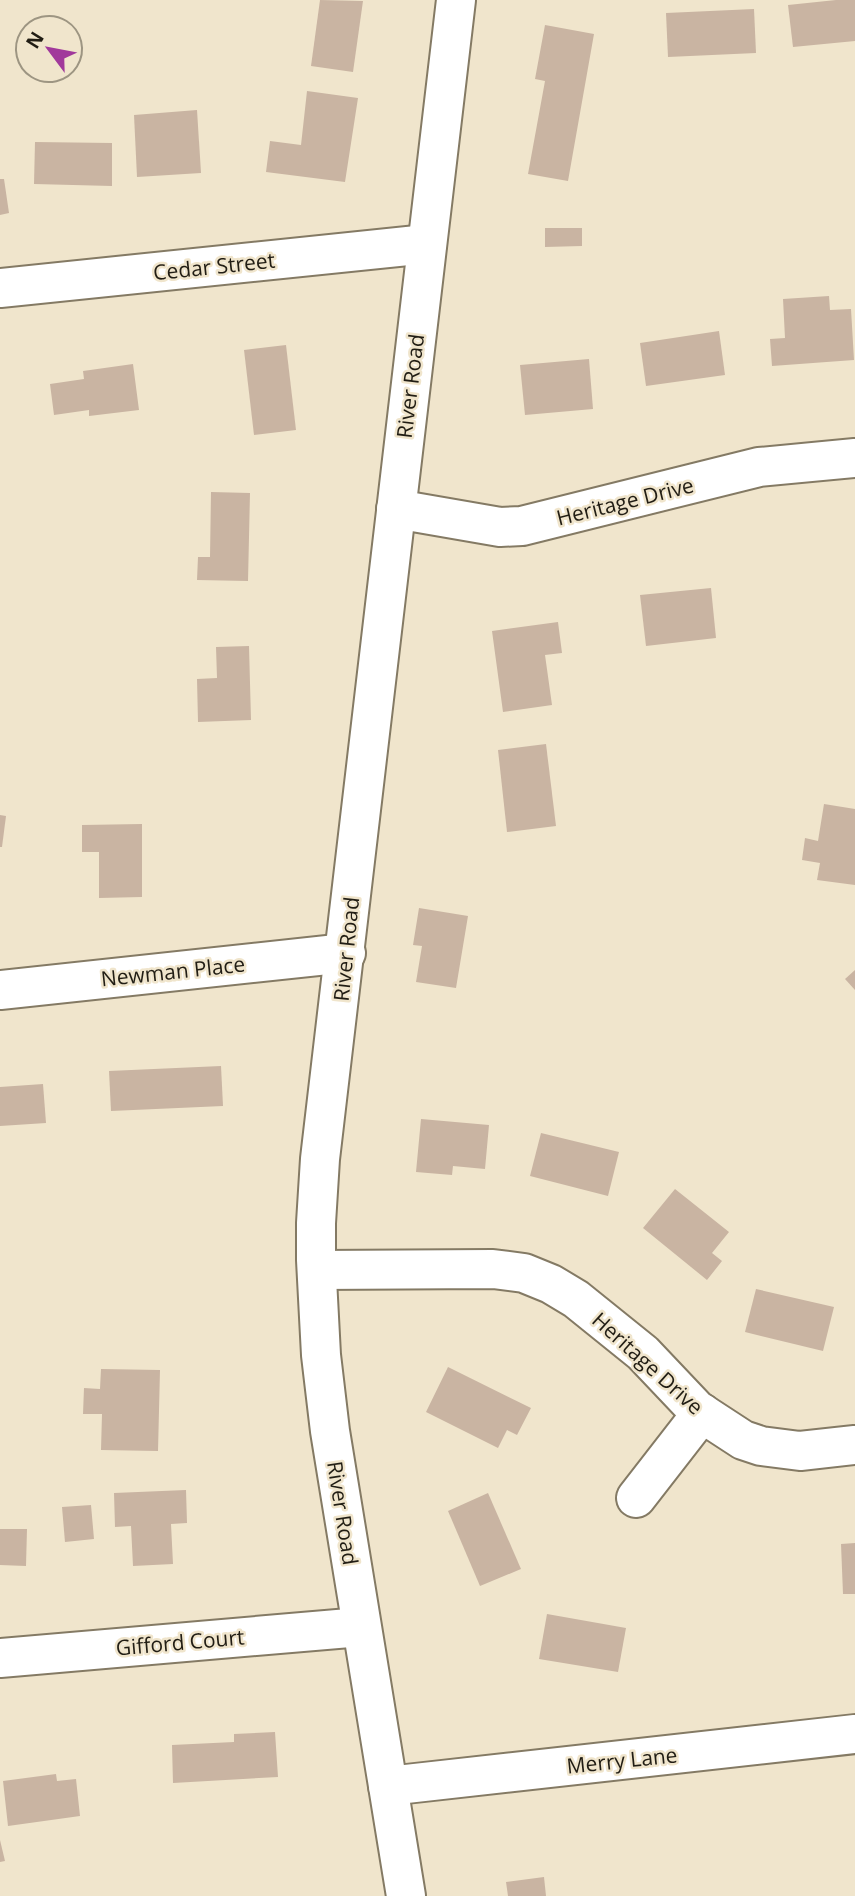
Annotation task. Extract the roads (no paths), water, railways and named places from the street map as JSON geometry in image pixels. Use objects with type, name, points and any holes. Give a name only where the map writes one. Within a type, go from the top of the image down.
[{"type":"street","name":"River Road","points":[[406,1896],[325,1393],[316,1223],[320,1159],[456,0]]},
{"type":"street","name":"Cedar Street","points":[[0,288],[427,244]]},
{"type":"street","name":"Heritage Drive","points":[[396,509],[500,527],[522,526],[759,467],[855,458]]},
{"type":"street","name":"Newman Place","points":[[0,990],[346,953]]},
{"type":"street","name":"Heritage Drive","points":[[317,1270],[493,1269],[524,1273],[568,1294],[622,1334],[702,1413],[743,1440],[761,1446],[800,1451],[855,1446]]},
{"type":"street","points":[[636,1498],[702,1413]]},
{"type":"street","name":"Gifford Court","points":[[0,1658],[361,1627]]},
{"type":"street","name":"Merry Lane","points":[[388,1786],[855,1734]]}]
